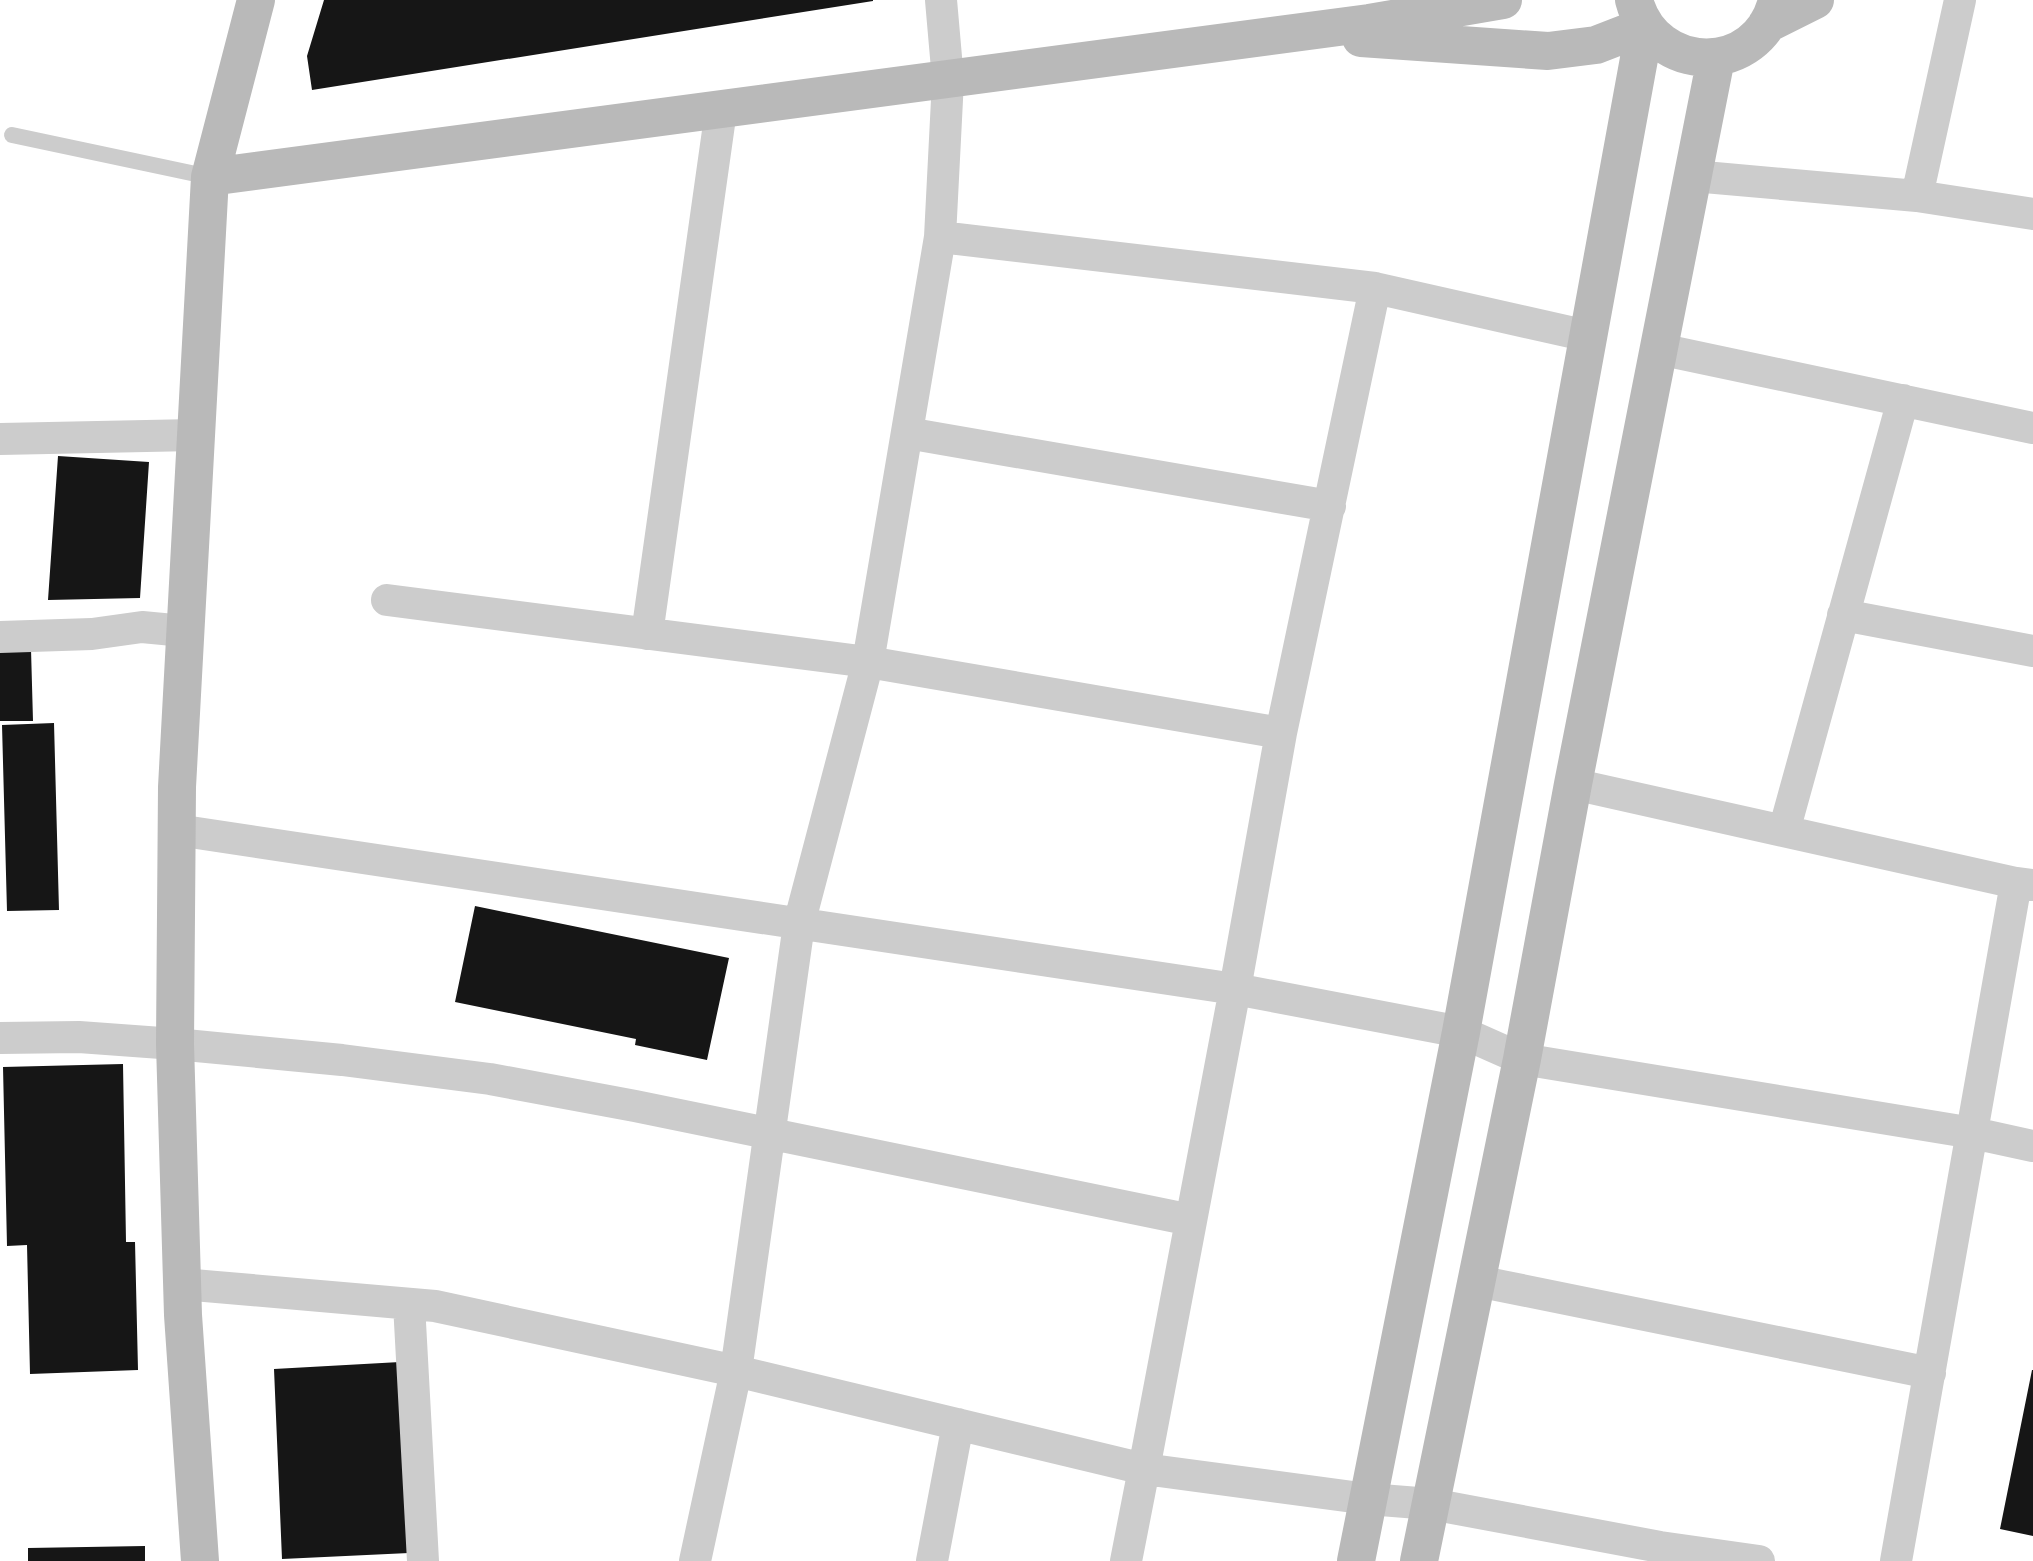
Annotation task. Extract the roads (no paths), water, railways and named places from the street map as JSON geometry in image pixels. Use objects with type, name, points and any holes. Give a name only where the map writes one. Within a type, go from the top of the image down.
[{"type":"street","points":[[200,1561],[182,1284],[176,1044],[177,787],[209,177],[256,0]]},
{"type":"street","points":[[695,1561],[736,1371],[799,923],[868,662],[940,237],[948,80],[941,0]]},
{"type":"street","points":[[209,177],[1369,23],[1503,0]]},
{"type":"street","points":[[1639,13],[1651,35],[1669,50],[1691,57],[1716,58],[1740,50],[1760,34],[1772,12],[1815,0]]},
{"type":"street","points":[[1917,196],[1960,0]]},
{"type":"street","points":[[1301,32],[1415,44],[1548,51],[1596,45],[1639,13]]},
{"type":"street","points":[[1356,1561],[1461,1032],[1588,336],[1639,13]]},
{"type":"street","points":[[1419,1561],[1522,1059],[1573,784],[1716,58]]},
{"type":"street","points":[[647,634],[721,110]]},
{"type":"street","points":[[1693,176],[1917,196],[2033,214]]},
{"type":"street","points":[[940,237],[1376,288],[1588,336]]},
{"type":"street","points":[[1126,1561],[1281,733],[1376,288]]},
{"type":"street","points":[[1659,349],[2033,428]]},
{"type":"street","points":[[1784,831],[1903,401]]},
{"type":"street","points":[[907,433],[1330,506]]},
{"type":"street","points":[[0,439],[195,435]]},
{"type":"street","points":[[387,600],[868,662],[1281,733]]},
{"type":"street","points":[[1843,615],[2033,651]]},
{"type":"street","points":[[0,637],[92,634],[142,627],[184,631]]},
{"type":"street","points":[[1573,784],[2025,884],[1973,1133],[1896,1561]]},
{"type":"street","points":[[177,830],[1235,989],[1461,1032],[1522,1059],[1973,1133],[2033,1146]]},
{"type":"street","points":[[0,1038],[79,1037],[176,1044],[342,1060],[490,1079],[1191,1220]]},
{"type":"street","points":[[1476,1281],[1930,1373]]},
{"type":"street","points":[[182,1284],[435,1306],[736,1371],[1144,1469],[1368,1499],[1431,1504],[1659,1554],[1759,1561]]},
{"type":"street","points":[[409,1304],[423,1561]]},
{"type":"street","points":[[932,1561],[958,1424]]},
{"type":"lane","points":[[12,135],[209,177]]}]
